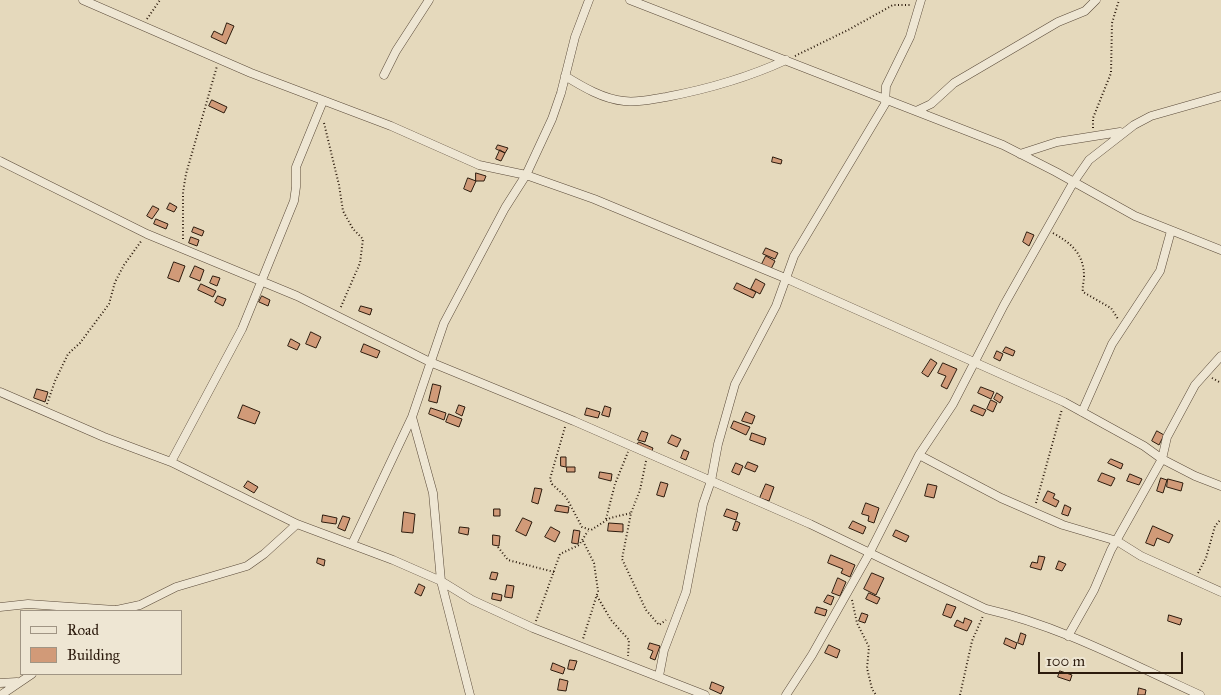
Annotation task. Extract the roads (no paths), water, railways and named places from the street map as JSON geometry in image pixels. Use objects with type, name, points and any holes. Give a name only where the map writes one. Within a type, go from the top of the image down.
[{"type":"street","points":[[83,0],[219,59],[391,126],[479,165],[526,175],[594,199],[785,278],[1064,402],[1144,446],[1162,459],[1195,476],[1221,486]]},
{"type":"street","points":[[384,75],[396,51],[429,0]]},
{"type":"street","points":[[352,544],[412,417],[444,322],[505,208],[526,175],[552,119],[575,37],[589,0]]},
{"type":"street","points":[[630,0],[886,98],[916,112],[1003,146],[1056,172],[1135,216],[1171,232],[1221,250]]},
{"type":"street","points":[[916,112],[931,104],[954,82],[1062,20],[1090,8],[1096,0]]},
{"type":"street","points":[[660,676],[664,650],[686,592],[698,527],[732,394],[776,306],[794,256],[883,109],[886,98],[886,86],[910,37],[920,3]]},
{"type":"street","points":[[565,76],[582,86],[613,99],[634,102],[717,86],[762,71],[786,60]]},
{"type":"street","points":[[786,695],[869,554],[919,455],[953,404],[1047,230],[1089,160],[1125,131],[1151,116],[1221,96]]},
{"type":"street","points":[[171,462],[242,329],[294,201],[296,167],[323,101]]},
{"type":"street","points":[[1020,154],[1057,142],[1125,131]]},
{"type":"street","points":[[0,161],[147,234],[297,296],[430,362],[569,419],[810,524],[986,610],[1012,615],[1068,636],[1200,695]]},
{"type":"street","points":[[1082,412],[1098,373],[1121,330],[1157,277],[1164,262],[1171,232]]},
{"type":"street","points":[[1068,636],[1162,459],[1167,437],[1195,384],[1221,356]]},
{"type":"street","points":[[0,392],[104,437],[171,462],[297,524],[352,544],[441,581],[472,600],[533,628],[705,695]]},
{"type":"street","points":[[412,417],[433,493],[441,581],[470,695]]},
{"type":"street","points":[[919,455],[1001,498],[1063,525],[1117,541],[1141,556],[1221,592]]},
{"type":"street","points":[[0,607],[23,604],[114,610],[140,605],[176,587],[247,566],[264,554],[297,524]]},
{"type":"street","points":[[1,695],[30,675]]},
{"type":"street","points":[[0,683],[18,682]]}]
